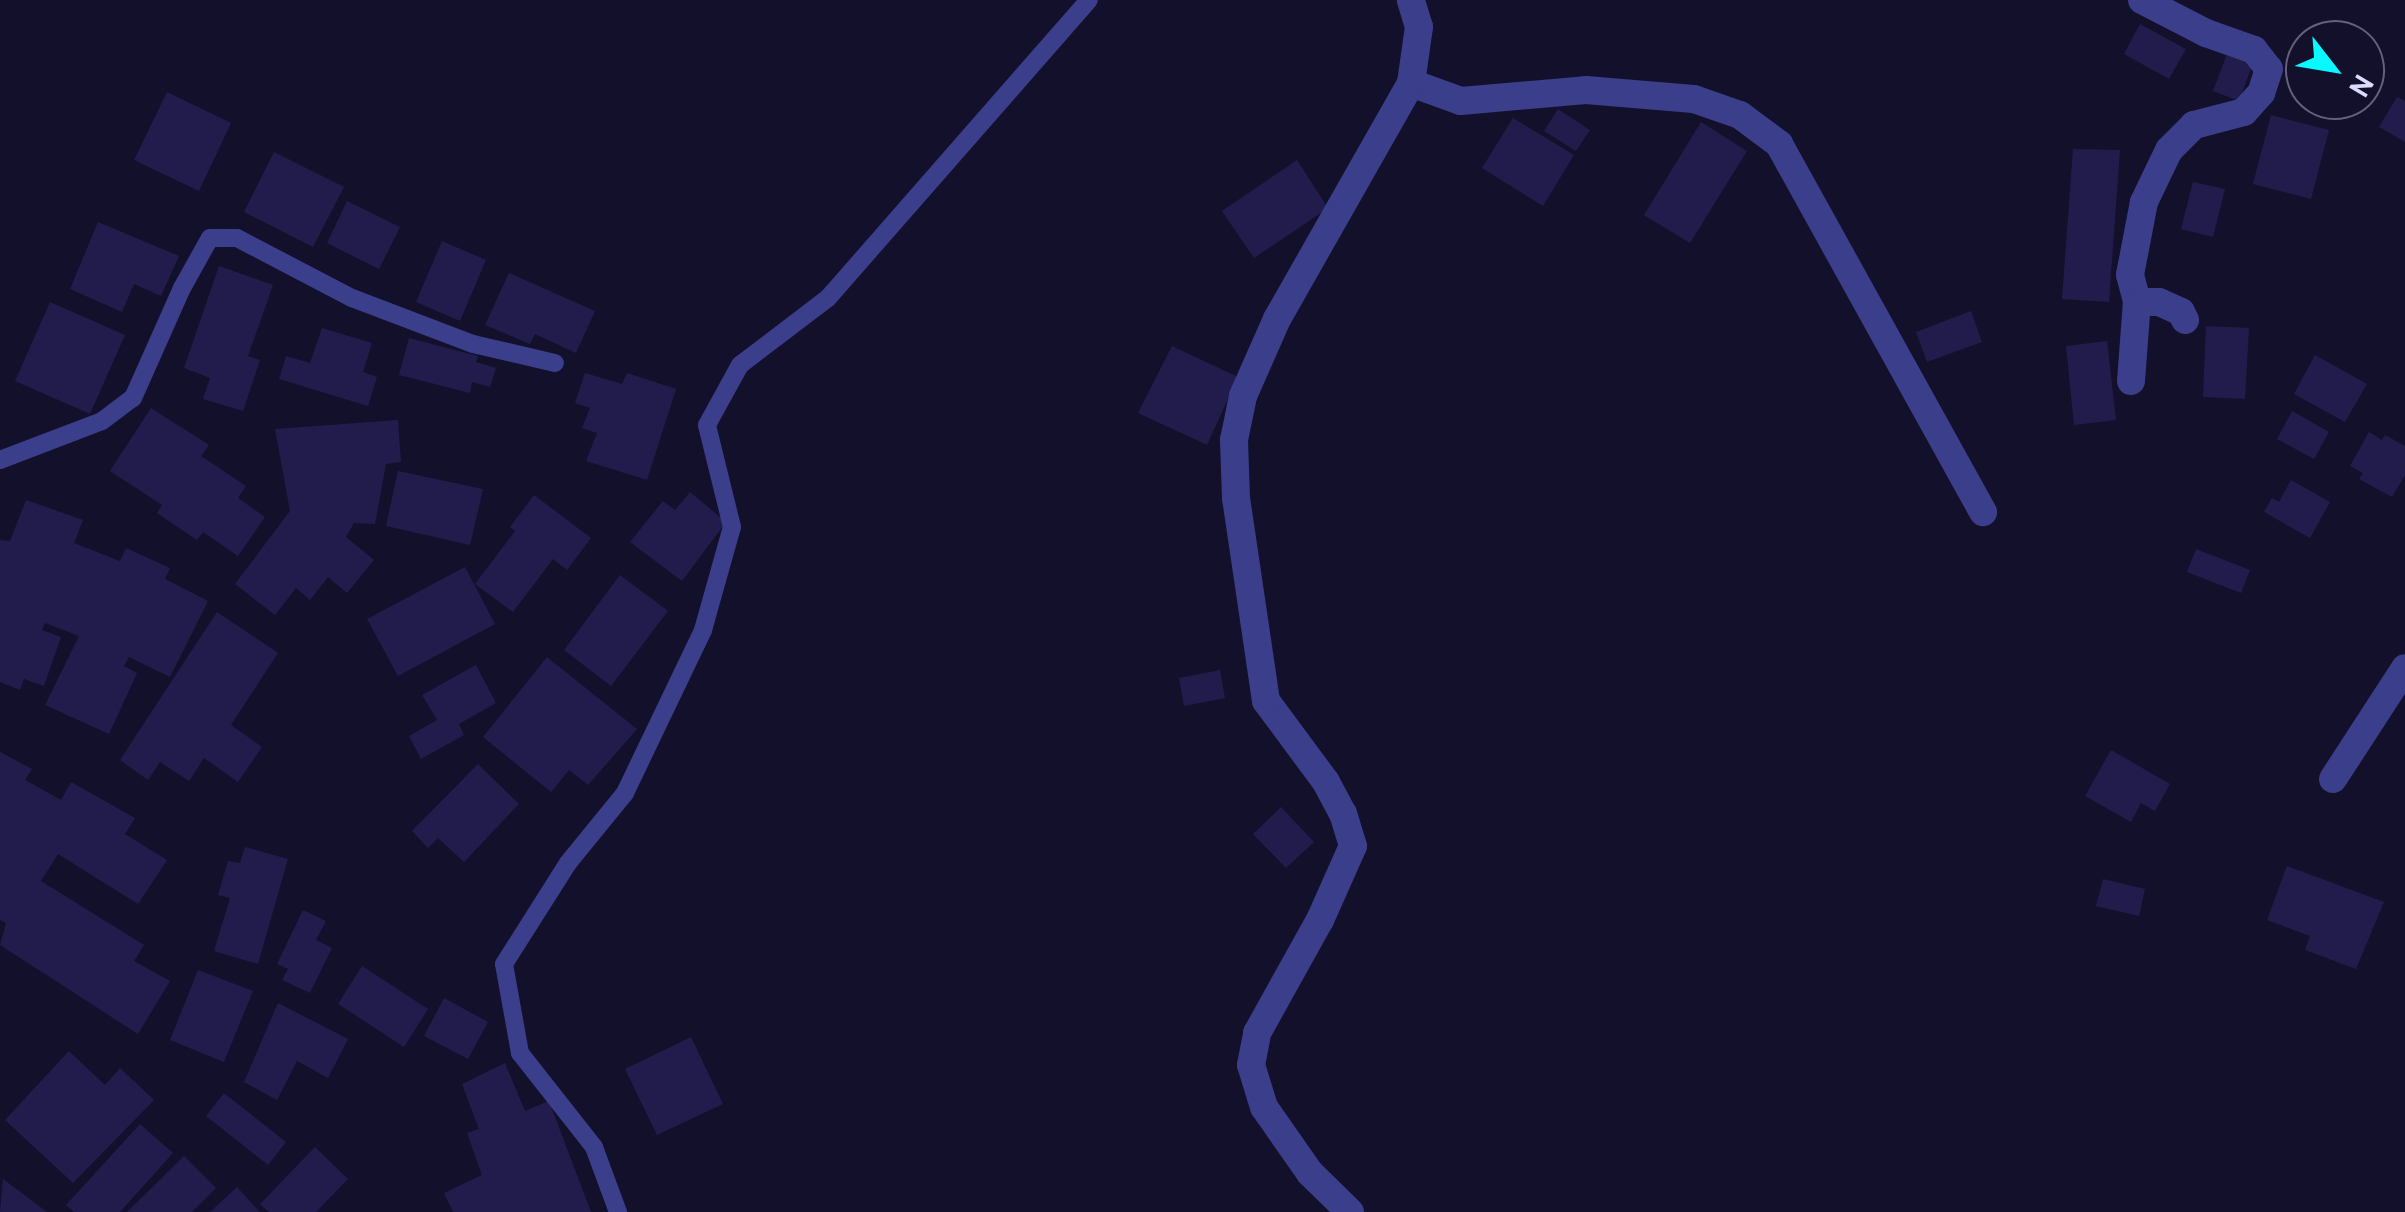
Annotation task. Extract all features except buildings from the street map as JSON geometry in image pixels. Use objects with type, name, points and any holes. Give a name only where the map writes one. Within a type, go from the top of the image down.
[{"type":"street","points":[[1350,1212],[1310,1172],[1264,1107],[1252,1065],[1257,1032],[1320,920],[1353,846],[1344,814],[1326,782],[1266,700],[1236,498],[1234,440],[1242,396],[1278,320],[1412,83],[1419,27],[1410,0]]},
{"type":"street","points":[[2131,381],[2136,302],[2130,275],[2144,202],[2169,150],[2194,125],[2244,112],[2261,92],[2270,69],[2254,50],[2206,33],[2142,0]]},
{"type":"street","points":[[1412,83],[1461,101],[1586,90],[1694,99],[1740,115],[1779,144],[1984,512]]},
{"type":"street","points":[[2136,302],[2159,302],[2181,312],[2184,320]]},
{"type":"street","points":[[2333,779],[2405,668]]},
{"type":"lane","points":[[618,1212],[594,1147],[520,1053],[504,964],[568,863],[625,794],[704,630],[732,527],[707,425],[740,365],[828,298],[1088,0]]},
{"type":"lane","points":[[0,460],[102,421],[134,398],[182,288],[210,238],[237,238],[352,298],[473,344],[555,364]]}]
